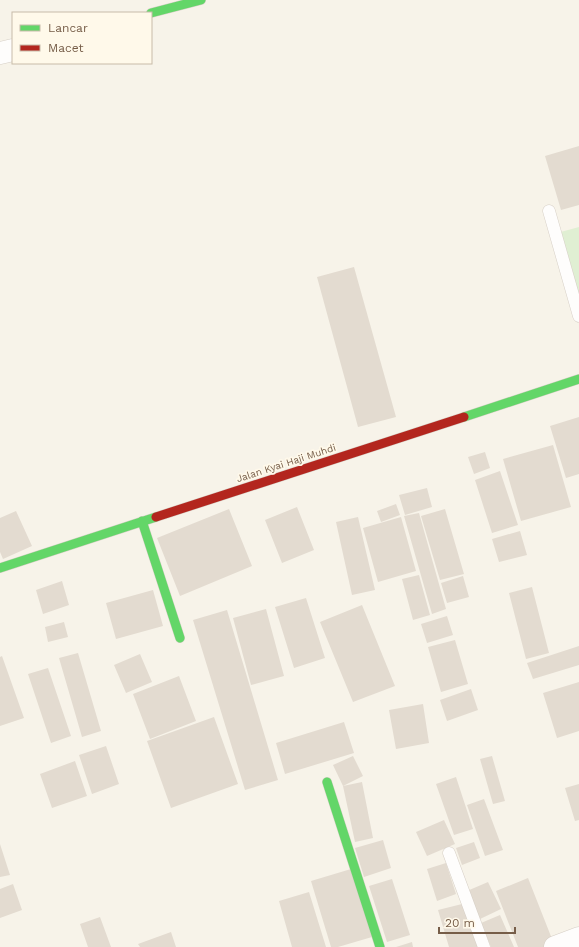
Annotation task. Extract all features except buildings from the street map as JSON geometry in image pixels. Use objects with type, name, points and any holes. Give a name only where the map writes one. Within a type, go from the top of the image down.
[{"type":"street","points":[[152,13],[201,0]]},
{"type":"street","points":[[0,53],[12,50]]},
{"type":"street","name":"Jalan Kyai Haji Muhdi","points":[[0,568],[579,379]]},
{"type":"street","points":[[142,522],[180,638]]},
{"type":"street","points":[[327,782],[380,947]]},
{"type":"street","points":[[555,947],[579,938]]},
{"type":"lane","points":[[548,211],[579,316]]},
{"type":"lane","points":[[449,853],[484,947]]},
{"type":"green space","points":[[579,227],[579,307],[557,233]]},
{"type":"traffic: fast","points":[[152,13],[201,0]]},
{"type":"traffic: fast","points":[[464,417],[579,379]]},
{"type":"traffic: fast","points":[[0,568],[156,517]]},
{"type":"traffic: fast","points":[[142,521],[180,638]]},
{"type":"traffic: fast","points":[[327,782],[380,947]]},
{"type":"traffic: jam","points":[[156,517],[464,417]]}]
